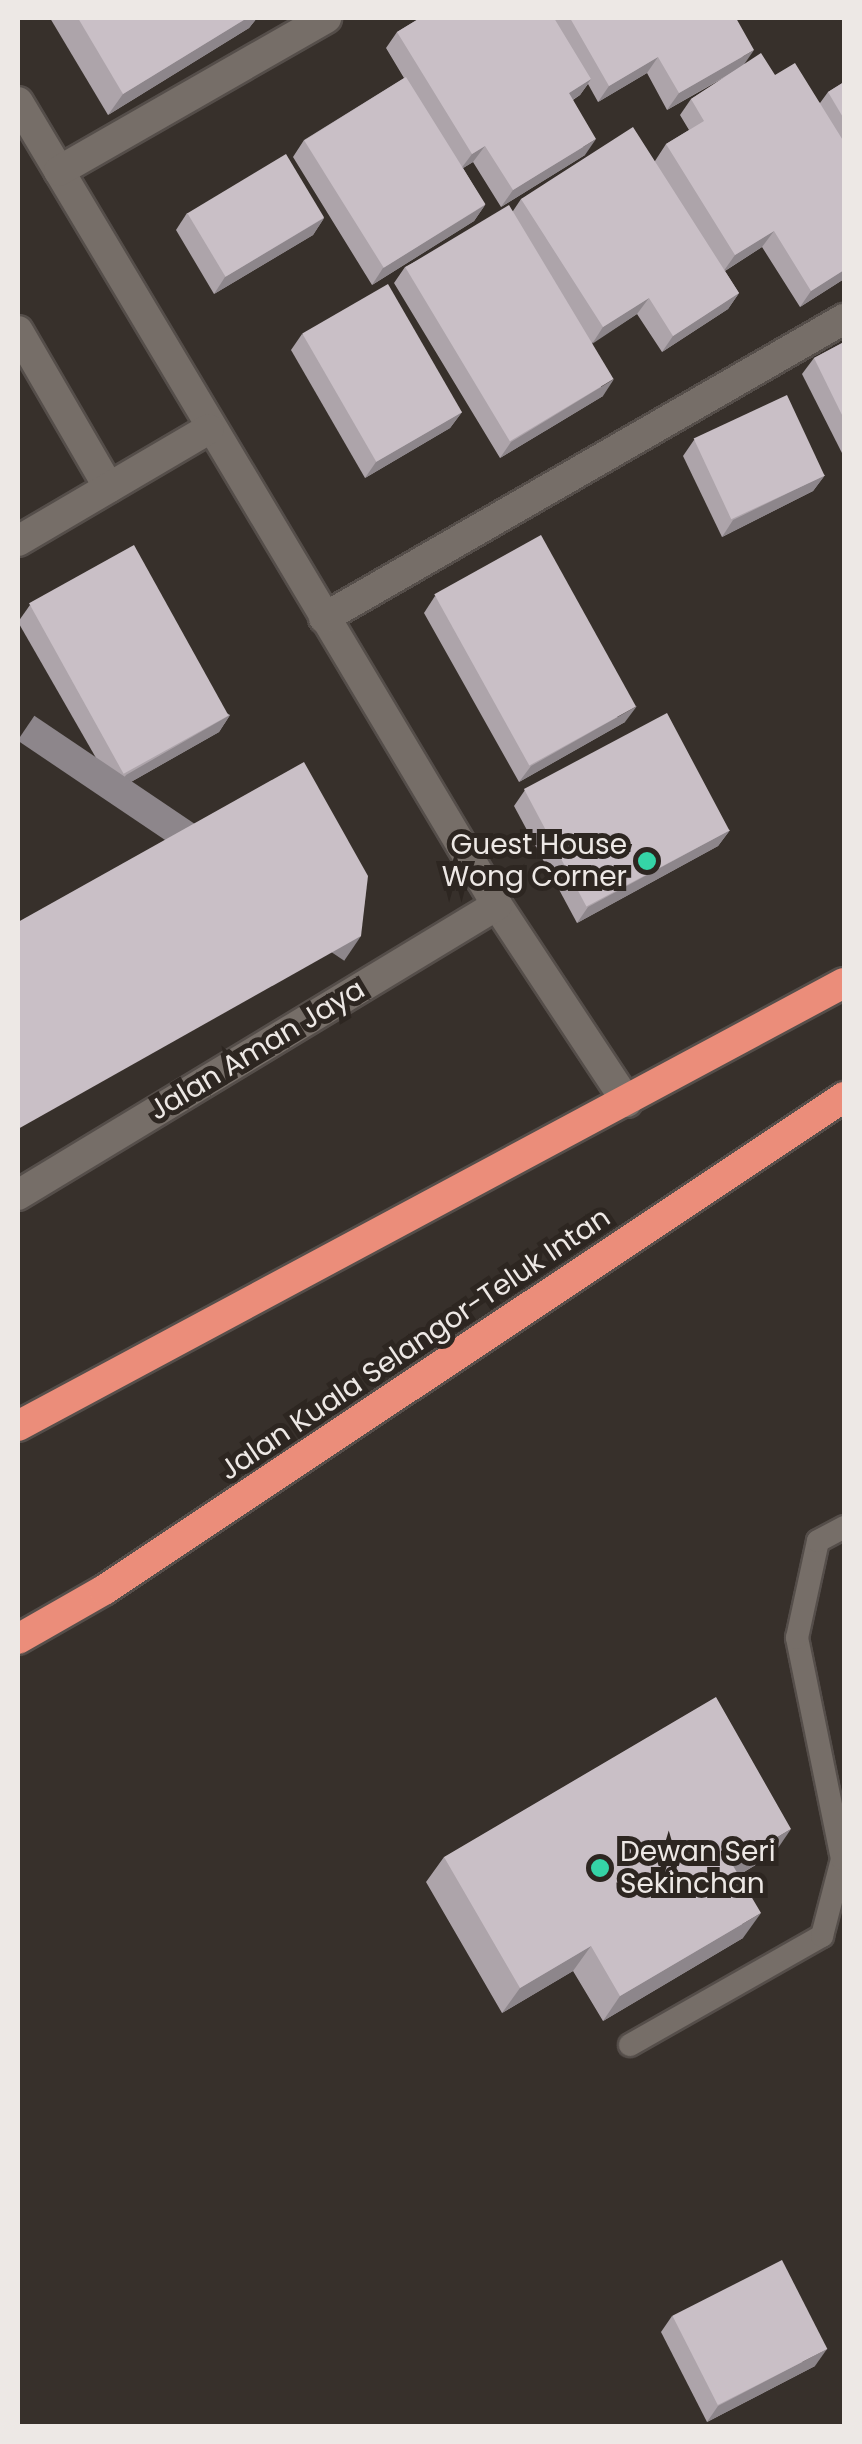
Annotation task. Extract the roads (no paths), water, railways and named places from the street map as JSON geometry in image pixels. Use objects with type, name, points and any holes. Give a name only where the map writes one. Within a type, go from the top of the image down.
[{"type":"highway","points":[[18,1426],[844,983]]},
{"type":"highway","name":"Jalan Kuala Selangor-Teluk Intan","points":[[18,1636],[104,1590],[844,1097]]},
{"type":"street","points":[[59,171],[326,18]]},
{"type":"street","points":[[18,102],[209,430],[497,905],[627,1102]]},
{"type":"street","points":[[324,618],[844,319]]},
{"type":"street","points":[[18,332],[108,488]]},
{"type":"street","points":[[18,541],[209,430]]},
{"type":"street","name":"Jalan Aman Jaya","points":[[18,1196],[497,905]]},
{"type":"lane","points":[[630,2045],[822,1936],[842,1858],[797,1638],[818,1542],[844,1526]]},
{"type":"lane","points":[[820,1749],[844,1786]]},
{"type":"place","name":"Guest House Wong Corner","points":[[647,861]]},
{"type":"place","name":"Dewan Seri Sekinchan","points":[[600,1868]]}]
